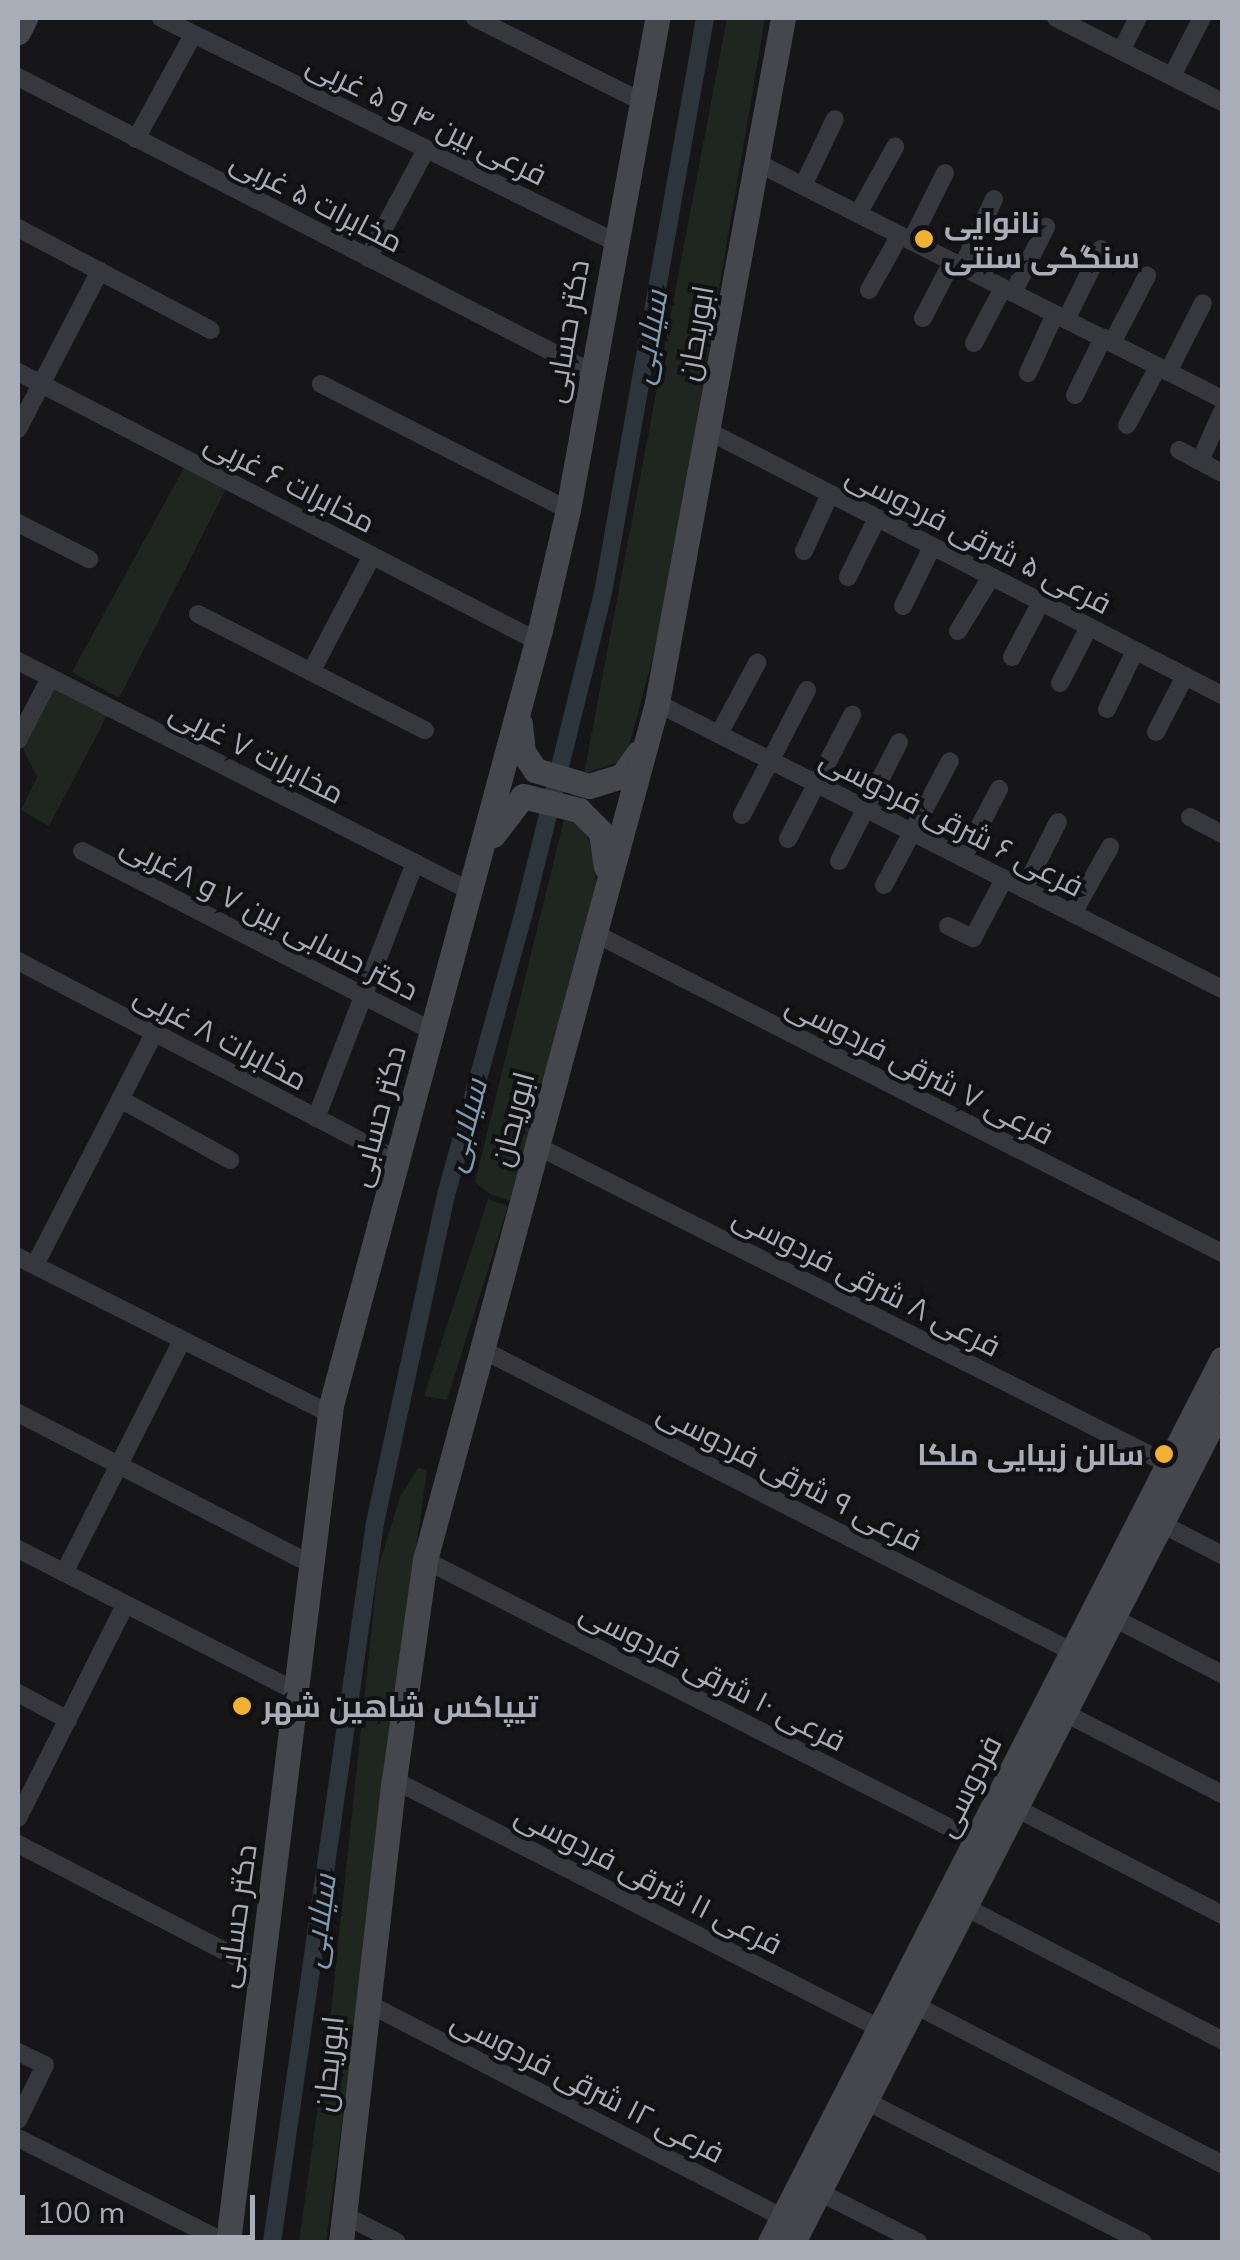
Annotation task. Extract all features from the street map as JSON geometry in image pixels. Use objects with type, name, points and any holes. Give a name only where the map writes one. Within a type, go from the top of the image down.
[{"type":"main road","points":[[18,32],[25,18]]},
{"type":"main road","name":"دکتر حسابی","points":[[226,2242],[298,1694],[330,1414],[472,892],[568,510],[639,100],[657,18]]},
{"type":"main road","name":"ابوریحان","points":[[341,2242],[394,1780],[425,1560],[657,703],[784,18]]},
{"type":"main road","points":[[519,704],[521,744],[530,765],[540,774],[593,786],[622,776],[648,738]]},
{"type":"main road","points":[[482,854],[523,796],[584,813],[605,840],[607,882]]},
{"type":"main road","name":"فردوسی","points":[[793,2242],[915,2005],[925,1962],[976,1841],[1222,1359]]},
{"type":"main road","name":"فردوسی","points":[[770,2242],[879,2028],[965,1907],[1219,1421]]},
{"type":"street","name":"فرعی بین ۴ و ۵ غربی","points":[[161,18],[615,242]]},
{"type":"street","points":[[475,18],[639,100]]},
{"type":"street","points":[[1121,51],[1138,18]]},
{"type":"street","points":[[1172,76],[1202,18]]},
{"type":"street","points":[[1067,20],[1222,102]]},
{"type":"street","points":[[136,139],[193,34]]},
{"type":"street","name":"مخابرات ۵ غربی","points":[[18,77],[591,372]]},
{"type":"street","points":[[803,186],[835,119]]},
{"type":"street","points":[[858,214],[895,147]]},
{"type":"street","points":[[368,258],[426,150]]},
{"type":"street","points":[[758,163],[1222,399]]},
{"type":"street","points":[[868,290],[945,174]]},
{"type":"street","points":[[923,318],[994,199]]},
{"type":"street","points":[[974,342],[1046,227]]},
{"type":"street","points":[[18,228],[211,330]]},
{"type":"street","points":[[1028,373],[1100,249]]},
{"type":"street","points":[[18,430],[100,271]]},
{"type":"street","points":[[1075,395],[1147,276]]},
{"type":"street","points":[[1127,425],[1203,304]]},
{"type":"street","name":"مخابرات ۶ غربی","points":[[18,372],[537,641]]},
{"type":"street","points":[[320,384],[568,510]]},
{"type":"street","points":[[1200,461],[1222,412]]},
{"type":"street","name":"فرعی ۵ شرقی فردوسی","points":[[710,432],[1222,696]]},
{"type":"street","points":[[1179,450],[1222,473]]},
{"type":"street","points":[[804,551],[830,494]]},
{"type":"street","points":[[848,577],[877,518]]},
{"type":"street","points":[[18,523],[89,559]]},
{"type":"street","points":[[903,606],[932,546]]},
{"type":"street","points":[[311,672],[372,556]]},
{"type":"street","points":[[958,632],[991,576]]},
{"type":"street","points":[[1012,657],[1041,602]]},
{"type":"street","points":[[198,614],[425,730]]},
{"type":"street","points":[[1060,683],[1089,627]]},
{"type":"street","points":[[1106,709],[1135,650]]},
{"type":"street","name":"مخابرات ۷ غربی","points":[[18,661],[472,892]]},
{"type":"street","points":[[718,734],[757,662]]},
{"type":"street","points":[[1156,732],[1185,676]]},
{"type":"street","points":[[19,735],[50,678]]},
{"type":"street","points":[[742,814],[807,690]]},
{"type":"street","name":"فرعی ۶ شرقی فردوسی","points":[[657,703],[1222,989]]},
{"type":"street","points":[[788,839],[852,715]]},
{"type":"street","points":[[838,861],[899,742]]},
{"type":"street","points":[[884,886],[950,761]]},
{"type":"street","points":[[964,858],[999,789]]},
{"type":"street","points":[[1190,817],[1222,834]]},
{"type":"street","points":[[1024,889],[1058,822]]},
{"type":"street","points":[[1072,913],[1110,847]]},
{"type":"street","name":"دکتر حسابی بین ۷ و ۸غربی","points":[[82,851],[434,1032]]},
{"type":"street","points":[[316,1118],[415,863]]},
{"type":"street","points":[[948,926],[973,938],[1004,879]]},
{"type":"street","name":"فرعی ۷ شرقی فردوسی","points":[[594,933],[1222,1253]]},
{"type":"street","name":"مخابرات ۸ غربی","points":[[18,961],[399,1161]]},
{"type":"street","points":[[35,1266],[154,1033]]},
{"type":"street","points":[[120,1100],[230,1160]]},
{"type":"street","name":"فرعی ۸ شرقی فردوسی","points":[[539,1148],[1170,1465]]},
{"type":"street","points":[[18,1257],[330,1414]]},
{"type":"street","points":[[64,1573],[182,1340]]},
{"type":"street","name":"فرعی ۹ شرقی فردوسی","points":[[482,1350],[1073,1652]]},
{"type":"street","points":[[18,1414],[313,1565]]},
{"type":"street","points":[[1162,1524],[1222,1555]]},
{"type":"street","points":[[18,1549],[298,1694]]},
{"type":"street","name":"فرعی ۱۰ شرقی فردوسی","points":[[425,1560],[976,1841]]},
{"type":"street","points":[[18,1818],[125,1605]]},
{"type":"street","points":[[1114,1618],[1222,1674]]},
{"type":"street","points":[[18,1693],[68,1720]]},
{"type":"street","points":[[1065,1713],[1222,1794]]},
{"type":"street","name":"فرعی ۱۱ شرقی فردوسی","points":[[394,1780],[879,2028]]},
{"type":"street","points":[[1016,1808],[1222,1915]]},
{"type":"street","points":[[18,1844],[261,1970]]},
{"type":"street","points":[[965,1907],[1222,2040]]},
{"type":"street","name":"فرعی ۱۲ شرقی فردوسی","points":[[367,2003],[783,2218]]},
{"type":"street","points":[[915,2005],[1222,2164]]},
{"type":"street","points":[[18,2052],[44,2066],[18,2120]]},
{"type":"street","points":[[866,2101],[1143,2242]]},
{"type":"street","points":[[18,2138],[226,2242]]},
{"type":"street","points":[[819,2192],[918,2242]]},
{"type":"street","points":[[344,2215],[397,2242]]},
{"type":"shaded area","points":[[727,18],[765,18],[663,619],[630,743],[618,762],[584,774]]},
{"type":"shaded area","points":[[185,466],[227,487],[119,698],[72,672]]},
{"type":"shaded area","points":[[53,688],[108,714],[49,826],[21,810],[37,777],[22,746]]},
{"type":"shaded area","points":[[564,819],[576,820],[591,844],[596,882],[511,1201],[490,1194],[475,1182]]},
{"type":"shaded area","points":[[488,1199],[508,1206],[447,1400],[424,1396]]},
{"type":"shaded area","points":[[418,1468],[427,1470],[382,1792],[356,2028],[330,2021],[378,1568],[400,1497]]},
{"type":"shaded area","points":[[327,2039],[352,2047],[326,2242],[299,2242]]},
{"type":"waterway","name":"سیلابی","points":[[272,2242],[375,1523],[446,1195],[523,916],[603,593],[705,18]]},
{"type":"place","name":"نانوایی سنگکی سنتی","points":[[924,239]]},
{"type":"place","name":"سالن زیبایی ملکا","points":[[1164,1454]]},
{"type":"place","name":"تیپاکس شاهین شهر","points":[[242,1706]]}]
